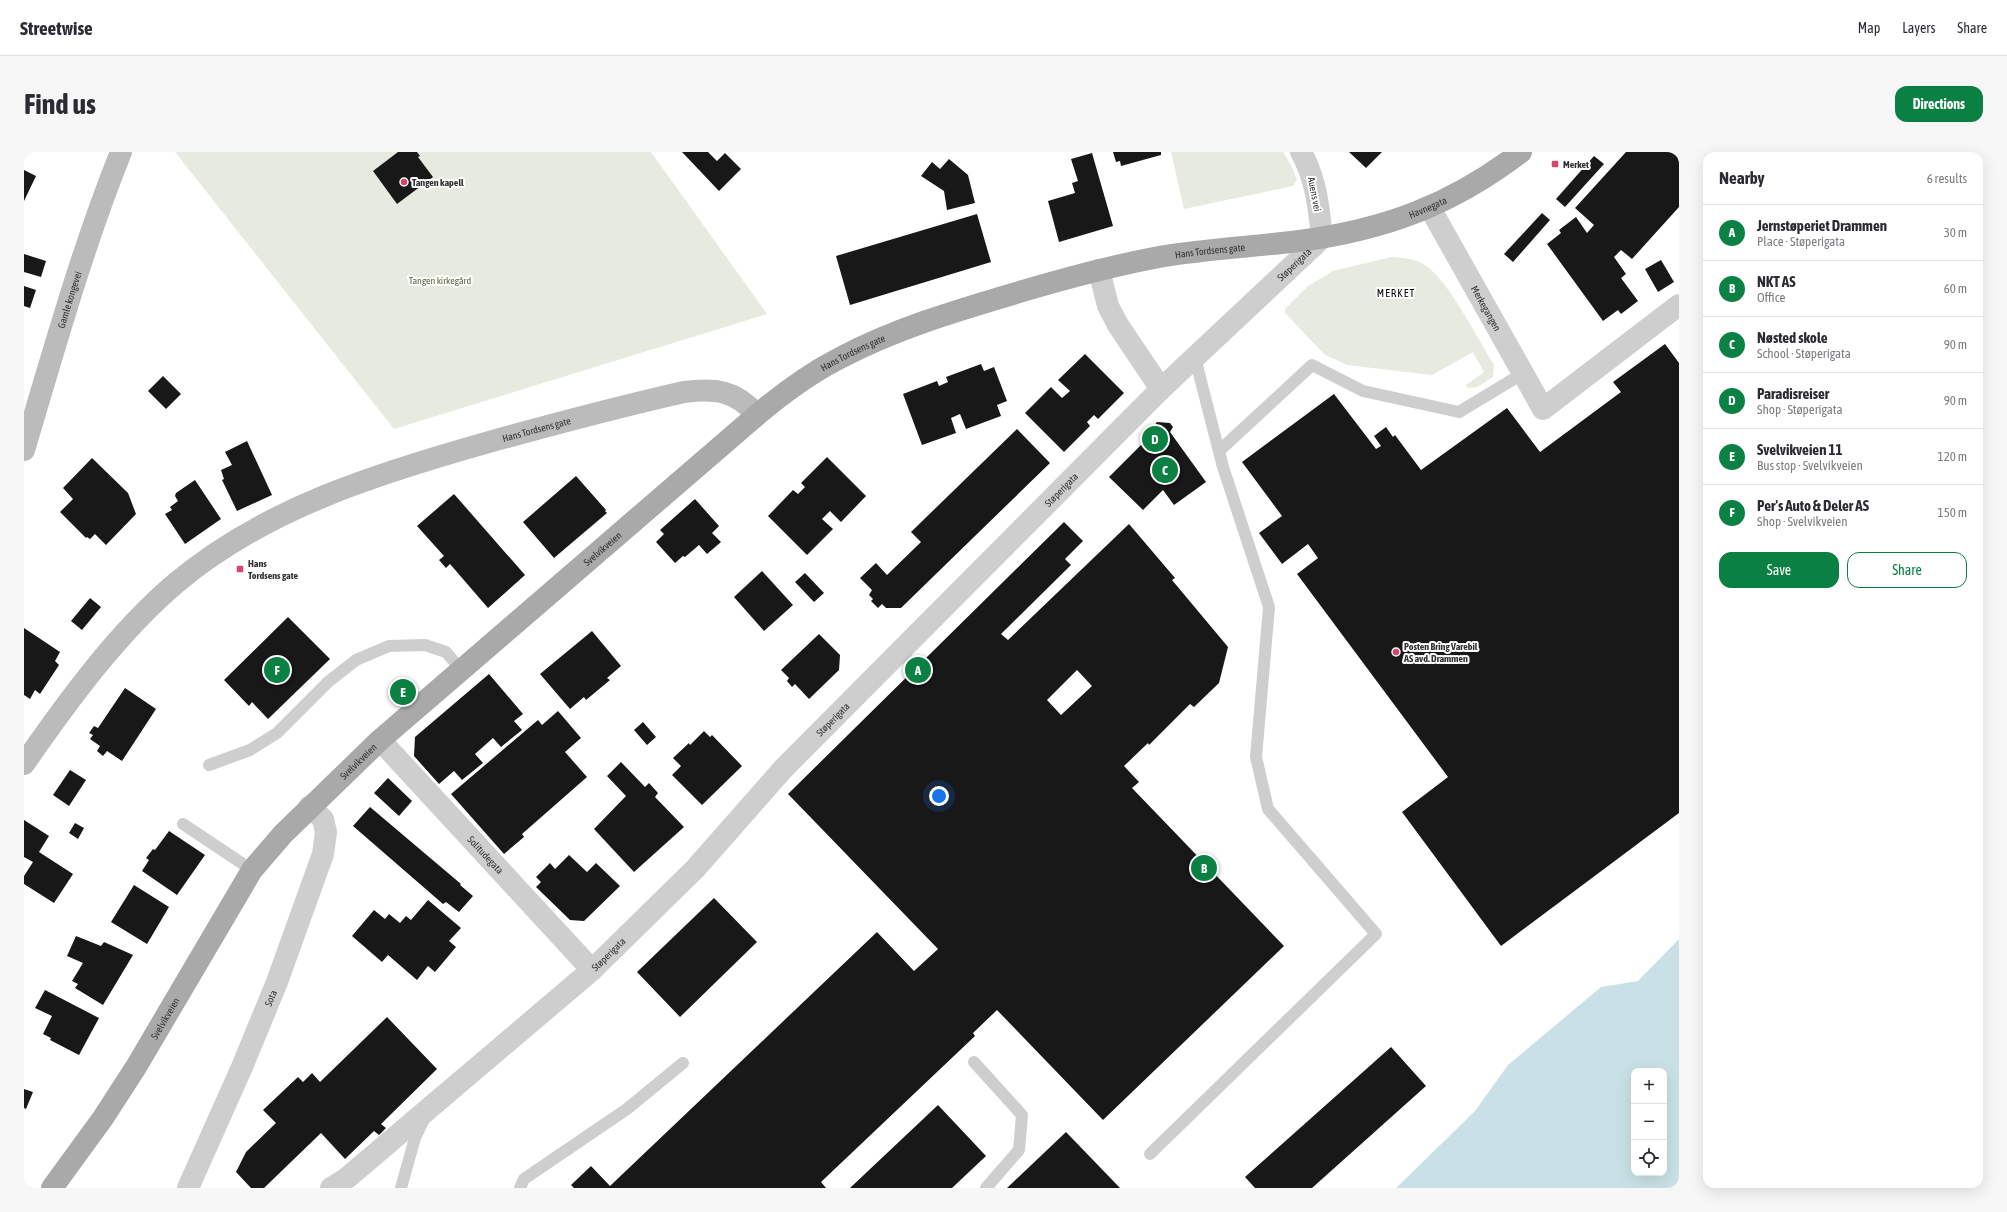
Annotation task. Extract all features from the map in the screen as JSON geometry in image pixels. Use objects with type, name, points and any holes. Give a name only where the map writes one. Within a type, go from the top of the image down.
[{"type":"main road","name":"Gamle kongevei","points":[[24,450],[68,303],[121,152]]},
{"type":"main road","name":"Havnegata","points":[[1322,238],[1382,225],[1430,208],[1485,177],[1516,153]]},
{"type":"main road","name":"Hans Tordsens gate","points":[[24,764],[60,714],[105,657],[152,606],[175,584],[222,549],[256,529],[292,510],[330,493],[398,469],[568,420],[684,392],[700,390],[725,393],[738,397],[757,415],[805,379],[837,359],[869,343],[965,308],[1099,270],[1134,262],[1194,252],[1322,238]]},
{"type":"main road","name":"Svelvikveien","points":[[52,1188],[103,1118],[136,1067],[252,870],[283,834],[309,807],[380,740],[757,415]]},
{"type":"street","name":"Auens vei","points":[[1300,152],[1310,168],[1316,189],[1322,238]]},
{"type":"street","name":"Merkegangen","points":[[1430,208],[1522,374],[1543,408],[1679,305]]},
{"type":"street","name":"Støperigata","points":[[331,1188],[347,1178],[592,970],[694,869],[783,769],[1161,390],[1322,238]]},
{"type":"street","points":[[1099,270],[1108,306],[1118,325],[1161,390]]},
{"type":"street","name":"Solitudegata","points":[[380,740],[592,970]]},
{"type":"street","name":"Sota","points":[[188,1188],[242,1067],[277,982],[323,854],[326,832],[323,819],[309,807]]},
{"type":"lane","points":[[1150,1154],[1376,934],[1268,808],[1256,757],[1269,607],[1220,451],[1195,358]]},
{"type":"lane","points":[[1220,451],[1312,365],[1363,391],[1459,412],[1522,374]]},
{"type":"lane","points":[[209,765],[250,750],[278,733],[328,682],[356,660],[389,646],[425,645],[446,652],[461,670]]},
{"type":"lane","points":[[183,824],[252,870]]},
{"type":"lane","points":[[974,1062],[1022,1114],[1019,1150],[986,1188]]},
{"type":"lane","points":[[520,1188],[524,1179],[627,1109],[683,1063]]},
{"type":"lane","points":[[400,1188],[415,1138],[429,1109]]},
{"type":"green space","name":"Tangen kirkegård","points":[[175,152],[651,152],[767,314],[394,429]]},
{"type":"green space","points":[[1171,152],[1283,152],[1291,165],[1297,180],[1293,186],[1184,209]]},
{"type":"green space","points":[[1391,257],[1418,261],[1435,273],[1463,312],[1494,365],[1493,377],[1477,387],[1468,388],[1466,385],[1484,372],[1473,352],[1432,375],[1347,365],[1324,354],[1285,313],[1285,309],[1308,286],[1333,271]]},
{"type":"water","points":[[1679,939],[1679,1188],[1396,1188],[1475,1111],[1508,1065],[1601,987],[1638,981]]},
{"type":"building","name":"Tangen kapell","points":[[398,152],[417,152],[420,156],[418,157],[433,177],[397,204],[373,171]]},
{"type":"building","points":[[682,152],[708,152],[717,161],[725,153],[741,169],[719,191]]},
{"type":"building","points":[[1113,152],[1161,152],[1161,155],[1121,166],[1120,161],[1116,162]]},
{"type":"building","points":[[1349,152],[1382,152],[1366,168]]},
{"type":"building","points":[[1626,152],[1679,152],[1679,207],[1632,259],[1621,250],[1614,257],[1626,274],[1621,278],[1638,301],[1621,314],[1618,310],[1603,321],[1547,244],[1561,233],[1559,230],[1576,217],[1587,233],[1594,225],[1575,208]]},
{"type":"building","points":[[1092,153],[1113,226],[1059,242],[1048,201],[1075,193],[1072,183],[1078,181],[1071,159]]},
{"type":"building","points":[[1594,156],[1604,164],[1565,207],[1556,199]]},
{"type":"building","points":[[949,159],[968,175],[975,203],[947,210],[944,191],[921,176],[932,162],[940,169]]},
{"type":"building","points":[[24,170],[36,176],[24,201]]},
{"type":"building","points":[[1542,213],[1550,220],[1513,262],[1504,254]]},
{"type":"building","points":[[977,214],[991,262],[850,305],[836,256]]},
{"type":"building","points":[[24,254],[46,261],[41,277],[24,272]]},
{"type":"building","points":[[1661,260],[1674,282],[1658,292],[1645,269]]},
{"type":"building","points":[[24,286],[36,290],[30,308],[24,306]]},
{"type":"building","points":[[1665,344],[1679,363],[1679,813],[1501,946],[1402,812],[1448,777],[1297,574],[1318,558],[1308,544],[1282,564],[1259,533],[1282,516],[1242,462],[1334,394],[1376,449],[1381,446],[1374,436],[1386,427],[1393,437],[1395,435],[1421,470],[1507,408],[1540,452],[1621,392],[1613,382]]},
{"type":"building","points":[[1085,354],[1124,393],[1098,419],[1094,415],[1087,422],[1090,426],[1064,452],[1025,413],[1051,387],[1062,398],[1070,391],[1058,380]]},
{"type":"building","points":[[981,364],[984,371],[994,367],[1007,401],[997,405],[1001,416],[966,429],[960,414],[951,418],[956,433],[922,445],[903,394],[937,381],[939,386],[948,382],[946,377]]},
{"type":"building","points":[[163,376],[181,394],[166,409],[148,391]]},
{"type":"building","points":[[1157,422],[1170,423],[1173,427],[1170,432],[1206,482],[1174,505],[1163,490],[1143,510],[1109,477],[1155,431],[1154,426]]},
{"type":"building","points":[[1017,429],[1050,463],[901,608],[886,608],[882,604],[878,608],[871,601],[873,599],[869,595],[872,590],[860,578],[876,563],[887,575],[921,542],[911,532]]},
{"type":"building","points":[[247,441],[272,495],[237,511],[222,480],[224,479],[221,470],[232,465],[225,452]]},
{"type":"building","points":[[827,457],[866,496],[841,522],[830,511],[822,519],[833,529],[807,555],[768,516],[793,490],[798,494],[805,487],[801,483]]},
{"type":"building","points":[[92,458],[128,493],[136,514],[106,545],[95,534],[90,539],[87,537],[86,538],[60,512],[73,499],[63,488]]},
{"type":"building","points":[[576,476],[607,513],[554,558],[523,522]]},
{"type":"building","points":[[195,480],[221,519],[185,544],[165,514],[172,510],[170,507],[178,501],[175,496],[176,493]]},
{"type":"building","points":[[454,494],[525,575],[488,608],[450,564],[446,568],[439,560],[444,556],[417,526]]},
{"type":"building","points":[[695,499],[719,526],[712,533],[721,542],[707,554],[699,545],[675,563],[656,542],[664,534],[660,530]]},
{"type":"building","points":[[1064,522],[1083,541],[1065,559],[1071,565],[1001,634],[1008,640],[1129,524],[1175,578],[1172,580],[1228,647],[1219,683],[1194,707],[1190,704],[1149,745],[1148,743],[1124,766],[1139,782],[1132,788],[1284,946],[1103,1120],[997,1010],[973,1033],[975,1036],[821,1182],[826,1188],[574,1188],[571,1185],[591,1166],[610,1186],[877,932],[914,971],[938,949],[788,794]],"holes":[[[1077,670],[1092,686],[1061,715],[1047,700]]]},
{"type":"building","points":[[762,571],[793,605],[764,631],[734,597]]},
{"type":"building","points":[[805,573],[824,593],[814,602],[795,582]]},
{"type":"building","points":[[90,598],[101,607],[82,630],[71,621]]},
{"type":"building","points":[[288,617],[330,659],[268,719],[252,702],[249,706],[224,680]]},
{"type":"building","points":[[24,628],[60,652],[55,661],[59,665],[40,694],[35,690],[30,699],[24,695]]},
{"type":"building","points":[[592,631],[621,666],[607,678],[610,680],[586,700],[584,697],[570,709],[540,674]]},
{"type":"building","points":[[819,634],[840,655],[839,670],[809,699],[795,684],[792,687],[787,681],[789,678],[781,670]]},
{"type":"building","points":[[489,674],[523,714],[514,721],[522,730],[501,747],[493,738],[475,754],[483,763],[462,780],[454,771],[439,784],[414,756],[415,737]]},
{"type":"building","points":[[125,688],[156,709],[122,761],[107,751],[103,756],[97,751],[100,746],[90,739],[93,735],[89,733],[94,726],[98,728]]},
{"type":"building","points":[[558,711],[581,738],[565,752],[587,777],[522,834],[524,837],[504,854],[451,794],[538,720],[542,725]]},
{"type":"building","points":[[643,722],[656,737],[647,745],[634,730]]},
{"type":"building","points":[[704,731],[710,737],[712,735],[742,766],[702,805],[672,775],[681,766],[673,758],[689,743],[690,745]]},
{"type":"building","points":[[621,762],[645,787],[649,783],[658,793],[655,797],[684,827],[634,872],[594,829],[626,796],[607,776]]},
{"type":"building","points":[[70,770],[86,780],[69,806],[53,795]]},
{"type":"building","points":[[388,778],[412,801],[399,816],[374,793]]},
{"type":"building","points":[[370,807],[461,884],[460,885],[473,896],[459,912],[446,902],[443,904],[353,826]]},
{"type":"building","points":[[24,820],[49,836],[39,852],[73,874],[54,903],[24,884],[24,876],[33,862],[24,857]]},
{"type":"building","points":[[75,823],[84,828],[78,839],[69,833]]},
{"type":"building","points":[[169,831],[205,855],[177,895],[142,871],[149,860],[146,858],[153,849],[155,850]]},
{"type":"building","points":[[569,855],[587,872],[596,863],[620,886],[584,921],[570,920],[536,887],[541,882],[536,877],[550,863],[555,869]]},
{"type":"building","points":[[134,885],[169,907],[147,944],[111,922]]},
{"type":"building","points":[[714,898],[757,942],[680,1017],[637,972]]},
{"type":"building","points":[[428,900],[461,928],[449,941],[456,947],[435,972],[428,966],[417,980],[388,955],[382,962],[352,936],[374,910],[385,919],[389,914],[400,923],[406,916],[411,920]]},
{"type":"building","points":[[76,936],[101,946],[104,942],[133,955],[103,1005],[75,988],[78,984],[72,981],[83,963],[67,956]]},
{"type":"building","points":[[45,990],[99,1018],[79,1055],[50,1040],[51,1038],[43,1034],[52,1016],[35,1008]]},
{"type":"building","points":[[387,1017],[437,1069],[381,1124],[386,1128],[379,1135],[374,1131],[345,1159],[321,1133],[264,1188],[251,1188],[236,1172],[246,1152],[276,1123],[263,1110],[298,1077],[303,1082],[312,1073],[320,1082]]},
{"type":"building","points":[[1391,1047],[1426,1086],[1312,1188],[1255,1188],[1245,1177]]},
{"type":"building","points":[[24,1089],[33,1092],[26,1109],[24,1108]]},
{"type":"building","points":[[938,1105],[986,1156],[952,1188],[850,1188]]},
{"type":"building","points":[[1066,1132],[1120,1188],[1007,1188]]},
{"type":"place","name":"Merket","points":[[1555,164]]},
{"type":"place","name":"Tangen kapell","points":[[404,182]]},
{"type":"place","name":"Paradisreiser","points":[[1155,439]]},
{"type":"place","name":"Nøsted skole","points":[[1165,470]]},
{"type":"place","name":"Hans Tordsens gate","points":[[240,569]]},
{"type":"place","name":"Posten Bring Varebil AS avd. Drammen","points":[[1396,652]]},
{"type":"place","name":"Per's Auto & Deler AS","points":[[277,670]]},
{"type":"place","name":"Jernstøperiet Drammen","points":[[918,670]]},
{"type":"place","name":"Svelvikveien 11","points":[[403,692]]},
{"type":"place","name":"NKT AS","points":[[1204,868]]},
{"type":"district","name":"MERKET","points":[[1396,293]]}]
